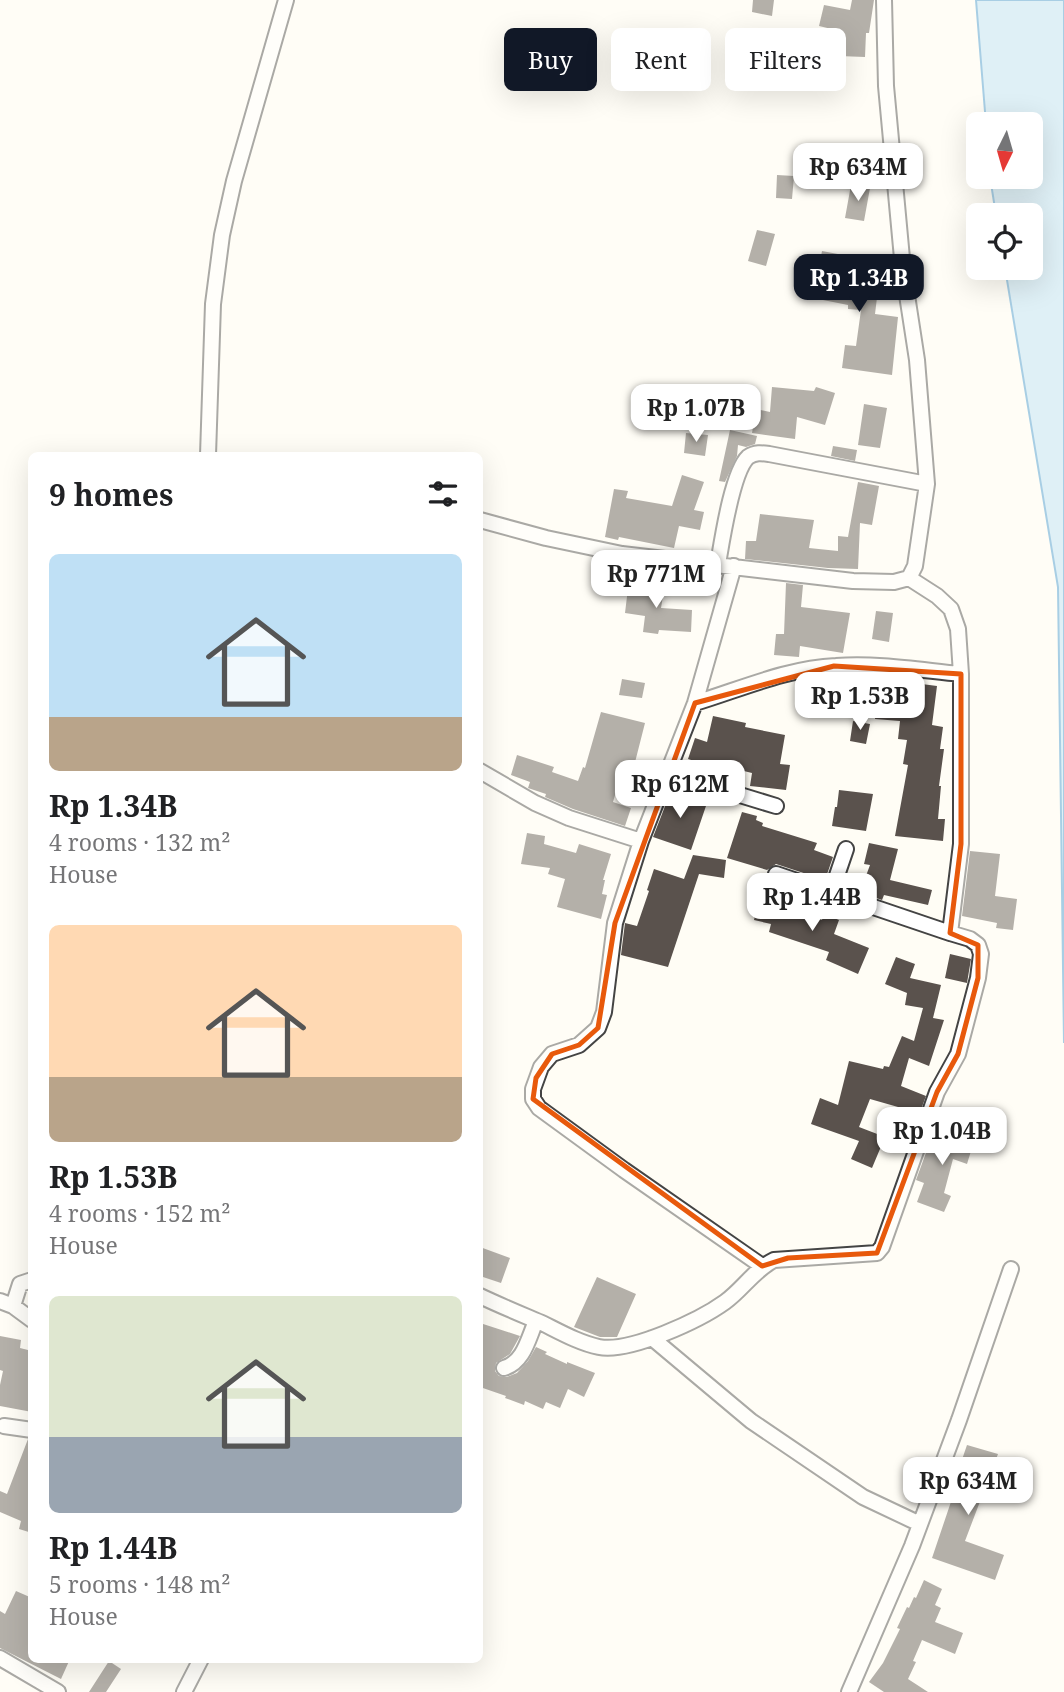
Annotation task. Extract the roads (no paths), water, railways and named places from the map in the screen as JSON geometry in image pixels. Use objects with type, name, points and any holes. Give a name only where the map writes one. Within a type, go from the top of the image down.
[{"type":"street","points":[[208,452],[214,304],[222,234],[234,181],[286,0]]},
{"type":"street","points":[[884,0],[886,86],[903,269],[916,360],[928,484],[915,566],[909,578]]},
{"type":"street","points":[[718,564],[726,518],[736,484],[746,459],[751,455],[769,454],[928,484]]},
{"type":"street","points":[[483,521],[587,548],[853,581],[894,582],[909,578],[937,596],[951,609],[958,629],[961,674],[961,844],[950,933]]},
{"type":"street","points":[[734,566],[695,703],[641,841],[615,922],[604,1012],[598,1028],[579,1045],[552,1054],[536,1078],[533,1099],[539,1108],[624,1170],[762,1266]]},
{"type":"street","points":[[695,703],[788,674],[834,666],[869,665],[961,674]]},
{"type":"street","points":[[483,773],[569,818],[641,841]]},
{"type":"street","points":[[668,773],[776,806]]},
{"type":"street","points":[[831,893],[846,849]]},
{"type":"street","points":[[483,1297],[599,1347],[629,1346],[652,1338],[724,1303],[762,1266],[774,1260],[877,1253],[882,1247],[937,1092],[958,1054],[978,978],[981,954],[978,945],[970,939],[776,874]]},
{"type":"street","points":[[849,1692],[920,1524],[959,1420],[1010,1269]]},
{"type":"street","points":[[28,1281],[20,1284],[6,1303],[28,1317]]},
{"type":"street","points":[[504,1368],[519,1360],[536,1321]]},
{"type":"street","points":[[652,1338],[751,1421],[863,1497],[920,1524]]},
{"type":"street","points":[[0,1441],[2,1424],[28,1429]]},
{"type":"street","points":[[0,1658],[58,1692]]},
{"type":"street","points":[[184,1692],[199,1663]]},
{"type":"water","points":[[976,0],[1064,0],[1064,1043],[1058,587],[1007,280],[1043,280],[1043,203],[994,203],[992,189],[1043,189],[1043,112],[985,112]]}]
